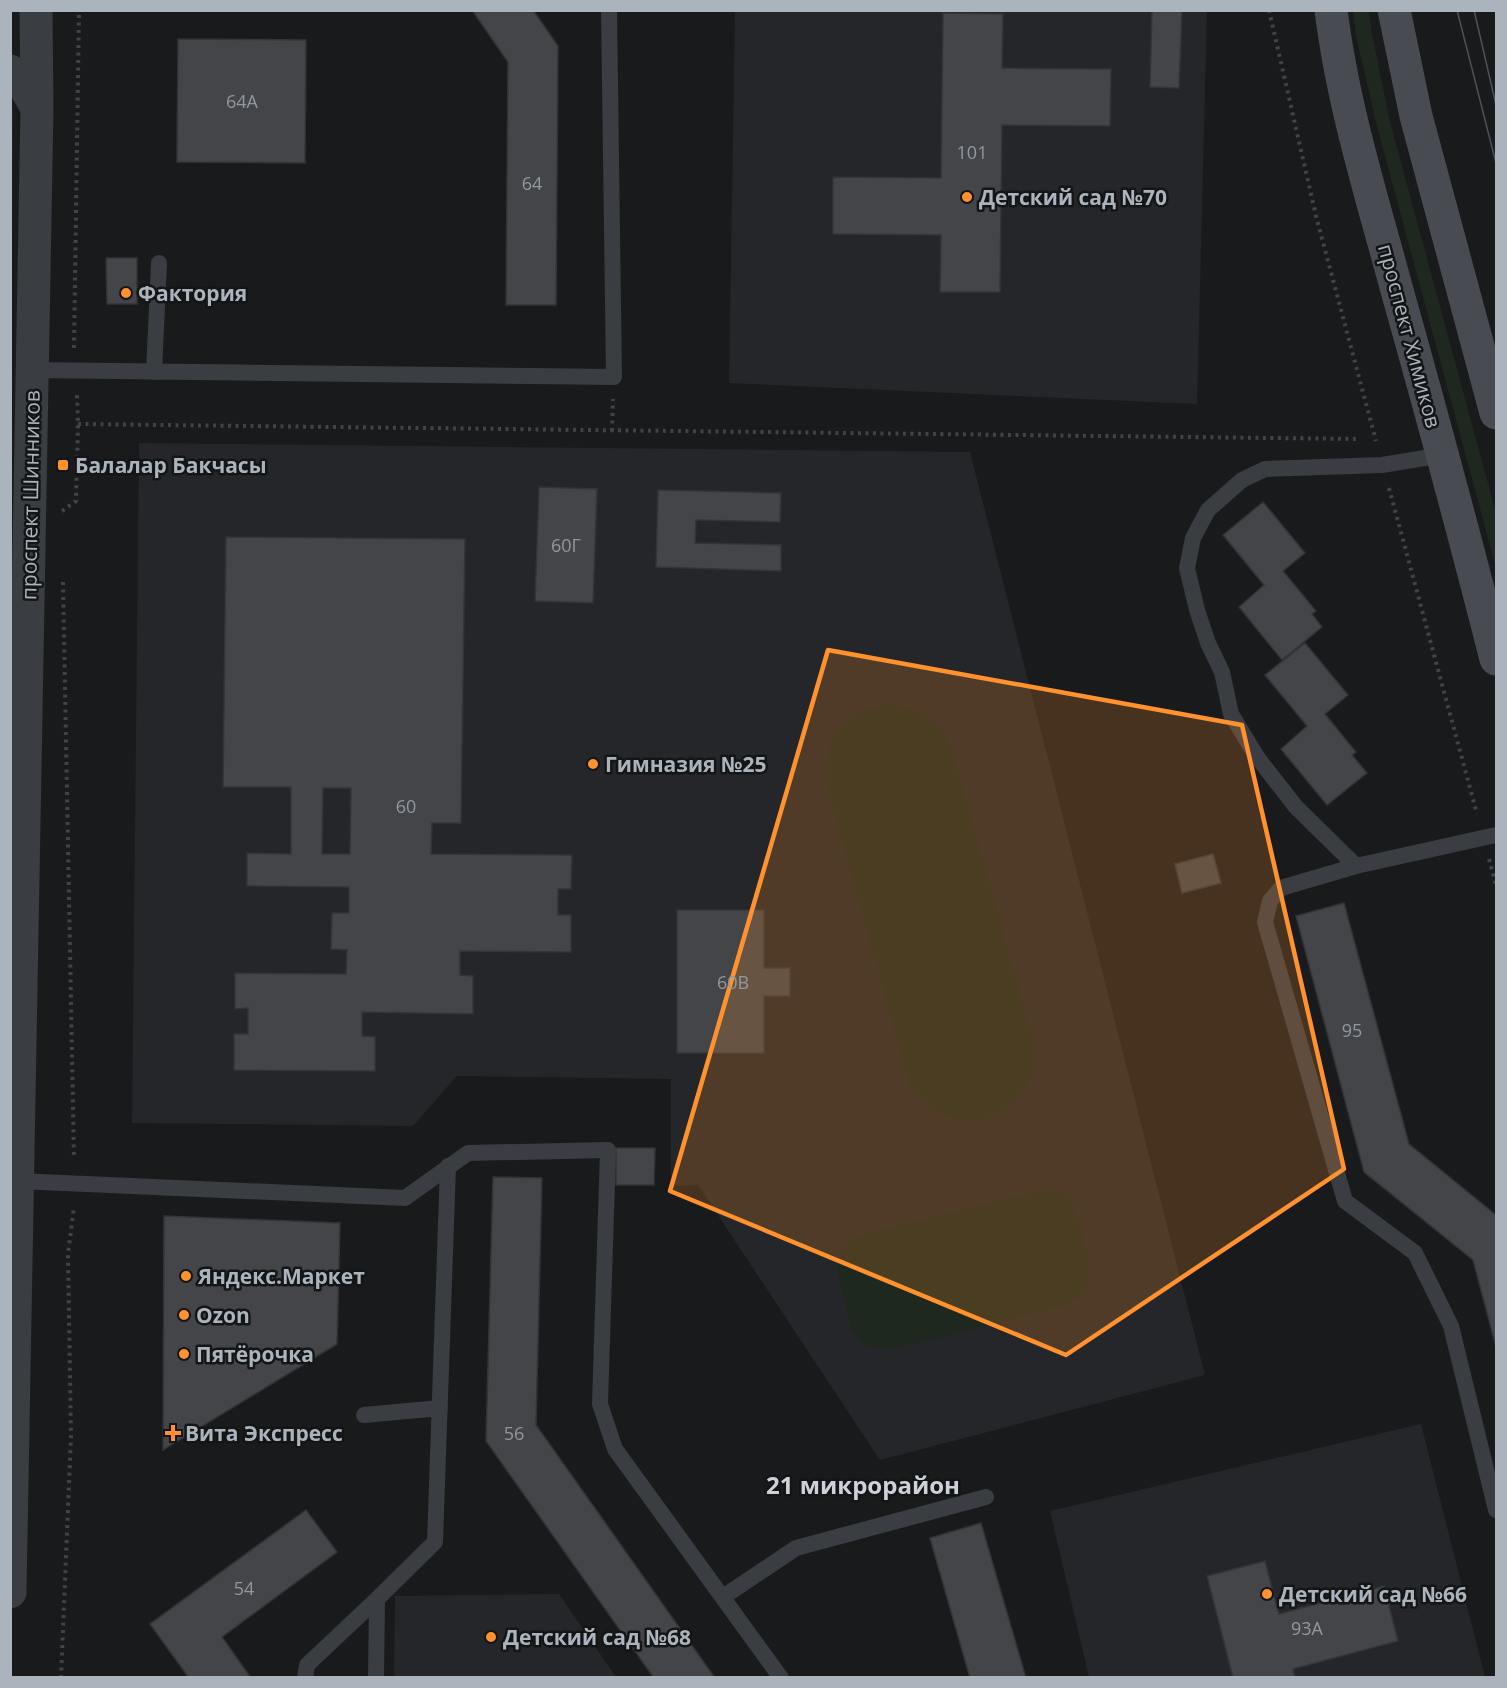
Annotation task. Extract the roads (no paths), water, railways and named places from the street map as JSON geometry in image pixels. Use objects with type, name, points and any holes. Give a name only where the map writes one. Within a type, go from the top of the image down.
[{"type":"main road","name":"проспект Химиков","points":[[1331,10],[1342,76],[1362,161],[1497,659]]},
{"type":"main road","points":[[1394,10],[1416,116],[1497,413]]},
{"type":"street","name":"проспект Шинников","points":[[10,1592],[37,108],[36,10]]},
{"type":"street","points":[[10,71],[23,84],[37,108]]},
{"type":"lane","points":[[32,370],[614,376],[608,12]]},
{"type":"lane","points":[[154,372],[159,263]]},
{"type":"lane","points":[[1356,866],[1296,807],[1257,757],[1231,714],[1222,672],[1208,643],[1187,568],[1193,538],[1208,510],[1242,480],[1265,469],[1382,465],[1443,454]]},
{"type":"lane","points":[[1497,835],[1356,866],[1281,888],[1270,901],[1265,922],[1345,1201],[1415,1253],[1451,1326],[1497,1510]]},
{"type":"lane","points":[[18,1181],[405,1198],[468,1153],[608,1150],[600,1404],[615,1449],[782,1677]]},
{"type":"lane","points":[[305,1677],[307,1665],[435,1542],[448,1166]]},
{"type":"lane","points":[[364,1415],[440,1408]]},
{"type":"lane","points":[[723,1597],[796,1548],[986,1497]]},
{"type":"lane","points":[[376,1677],[377,1599]]},
{"type":"tram line","points":[[1457,10],[1496,163]]},
{"type":"tram line","points":[[1474,10],[1496,105]]},
{"type":"place","name":"Детский сад №70","points":[[967,197]]},
{"type":"place","name":"Фактория","points":[[126,293]]},
{"type":"place","name":"Балалар Бакчасы","points":[[63,465]]},
{"type":"place","name":"Гимназия №25","points":[[593,764]]},
{"type":"place","name":"Яндекс.Маркет","points":[[186,1276]]},
{"type":"place","name":"Ozon","points":[[184,1315]]},
{"type":"place","name":"Пятёрочка","points":[[184,1354]]},
{"type":"place","name":"Вита Экспресс","points":[[173,1433]]},
{"type":"place","name":"Детский сад №66","points":[[1267,1594]]},
{"type":"place","name":"Детский сад №68","points":[[491,1637]]},
{"type":"district","name":"21 микрорайон","points":[[863,1484]]}]
